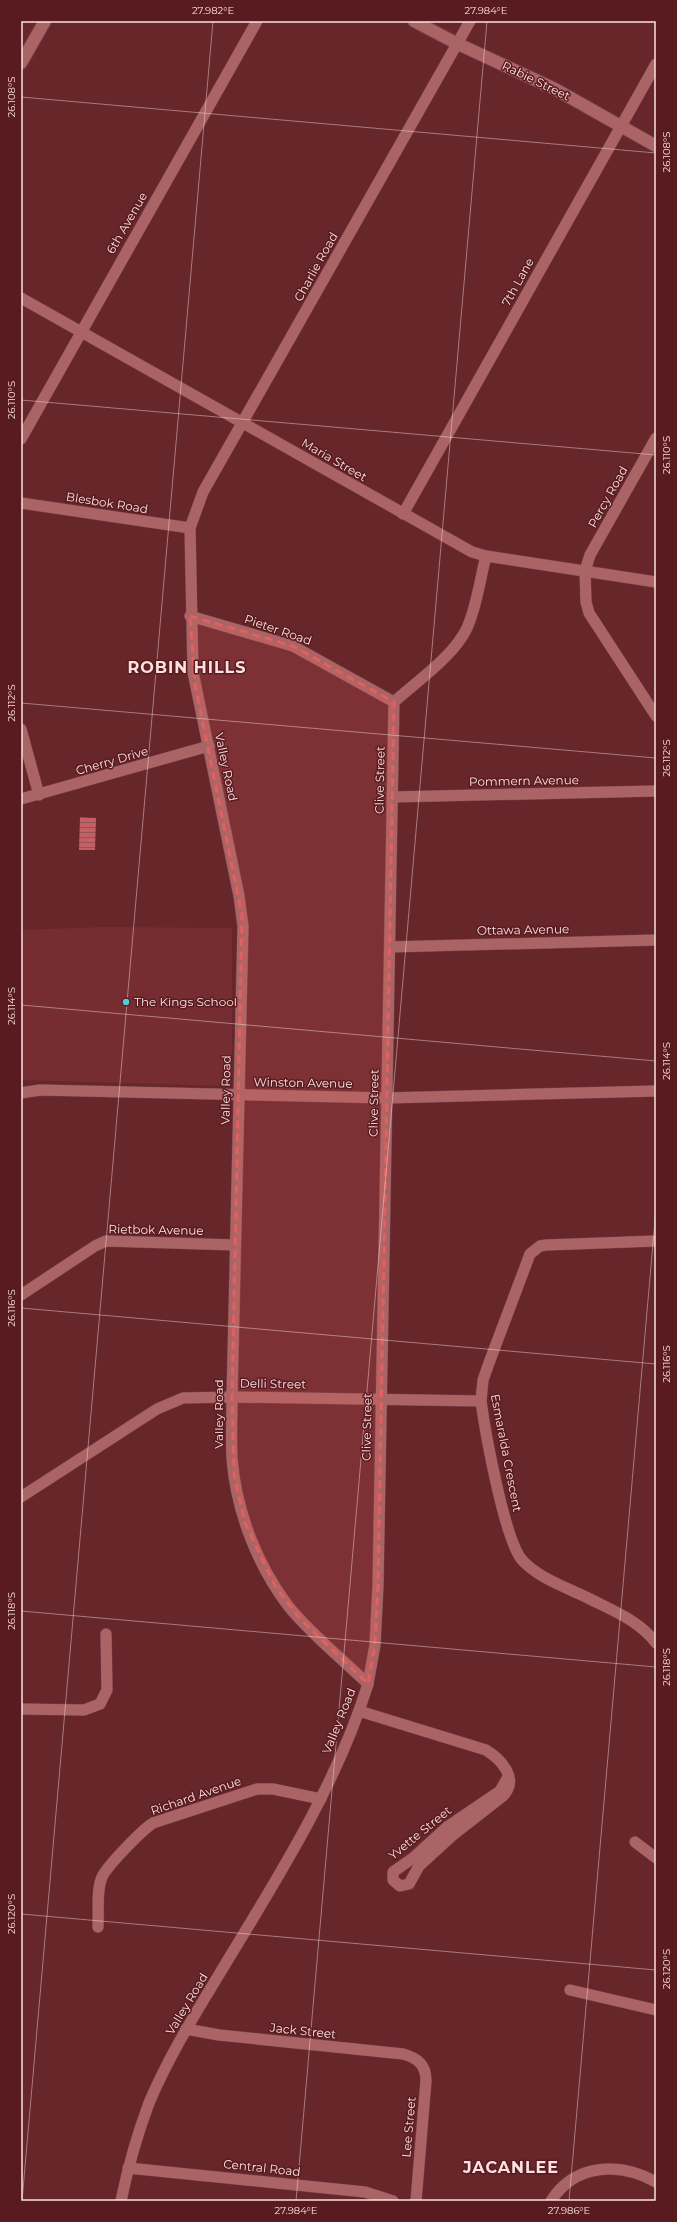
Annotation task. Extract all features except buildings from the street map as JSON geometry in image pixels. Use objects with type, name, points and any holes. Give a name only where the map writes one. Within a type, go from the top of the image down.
[{"type":"street","points":[[21,63],[45,21]]},
{"type":"street","name":"6th Avenue","points":[[21,439],[80,332],[257,21]]},
{"type":"street","name":"Rabie Street","points":[[414,21],[456,43],[555,90],[656,146]]},
{"type":"street","name":"Charlie Road","points":[[190,528],[204,492],[242,423],[456,43],[470,21]]},
{"type":"street","name":"7th Lane","points":[[403,514],[656,64]]},
{"type":"street","name":"Maria Street","points":[[21,298],[467,549],[486,556],[656,582]]},
{"type":"street","name":"Percy Road","points":[[585,571],[596,545],[656,438]]},
{"type":"street","name":"Blesbok Road","points":[[21,503],[190,528]]},
{"type":"street","name":"Valley Road","points":[[121,2201],[128,2168],[150,2102],[186,2029],[246,1930],[321,1799],[360,1711],[368,1684],[290,1607],[275,1586],[253,1545],[245,1523],[234,1475],[232,1397],[242,915],[209,746],[194,679],[190,616],[190,528]]},
{"type":"street","points":[[394,702],[450,652],[464,635],[472,616],[486,556]]},
{"type":"street","points":[[585,571],[586,602],[589,613],[656,716]]},
{"type":"street","name":"Pieter Road","points":[[190,616],[293,646],[316,657],[394,702]]},
{"type":"street","name":"Clive Street","points":[[368,1684],[376,1634],[394,702]]},
{"type":"street","points":[[21,729],[38,795]]},
{"type":"street","name":"Cherry Drive","points":[[21,799],[209,746]]},
{"type":"street","name":"Pommern Avenue","points":[[393,797],[656,791]]},
{"type":"street","name":"Ottawa Avenue","points":[[390,947],[656,940]]},
{"type":"street","name":"Winston Avenue","points":[[21,1093],[40,1090],[387,1098],[656,1091]]},
{"type":"street","name":"Rietbok Avenue","points":[[21,1296],[95,1246],[106,1241],[235,1245]]},
{"type":"street","name":"Esmaralda Crescent","points":[[656,1241],[546,1245],[530,1254],[483,1380],[481,1401],[507,1529],[517,1555],[530,1568],[545,1577],[636,1622],[656,1643]]},
{"type":"street","name":"Delli Street","points":[[21,1497],[169,1403],[190,1397],[481,1401]]},
{"type":"street","points":[[21,1709],[84,1710],[100,1704],[107,1690],[106,1634]]},
{"type":"street","points":[[360,1711],[486,1750],[497,1757],[506,1767],[508,1777]]},
{"type":"street","name":"Yvette Street","points":[[508,1777],[510,1784],[507,1791],[453,1835],[419,1866],[409,1884],[403,1887],[394,1883],[392,1875],[396,1870],[413,1858],[447,1827],[500,1791],[508,1777]]},
{"type":"street","name":"Richard Avenue","points":[[98,1927],[102,1878],[139,1835],[153,1823],[258,1789],[273,1788],[321,1799]]},
{"type":"street","points":[[635,1842],[656,1858]]},
{"type":"street","points":[[570,1990],[656,2010]]},
{"type":"street","name":"Jack Street","points":[[186,2029],[219,2036],[403,2054],[416,2059]]},
{"type":"street","name":"Lee Street","points":[[416,2059],[425,2068],[426,2081],[416,2201]]},
{"type":"street","name":"Central Road","points":[[128,2168],[365,2192],[393,2201]]},
{"type":"street","points":[[551,2201],[572,2180],[582,2173],[596,2169],[608,2168],[632,2171],[656,2182]]},
{"type":"highlighted area","points":[[190,616],[293,646],[394,702],[378,1586],[375,1645],[368,1684],[300,1619],[275,1586],[245,1523],[234,1475],[232,1397],[242,915],[195,685]]},
{"type":"shaded area","points":[[80,817],[96,818],[95,850],[79,850]]},
{"type":"shaded area","name":"The Kings School","points":[[103,927],[232,928],[232,1074],[222,1086],[21,1080],[21,930]]},
{"type":"place","name":"The Kings School","points":[[126,1002]]},
{"type":"district","name":"ROBIN HILLS","points":[[187,667]]},
{"type":"district","name":"JACANLEE","points":[[511,2167]]}]
